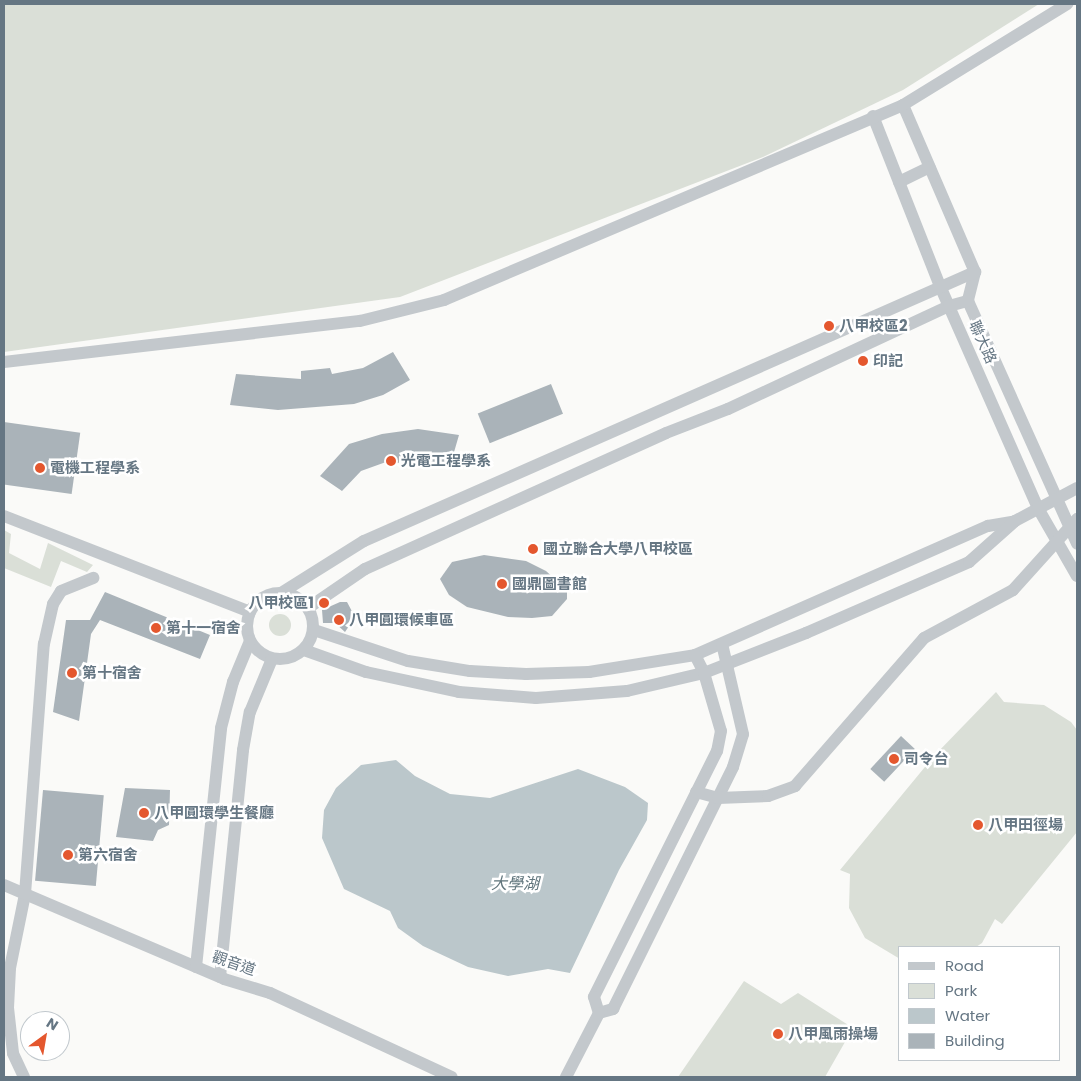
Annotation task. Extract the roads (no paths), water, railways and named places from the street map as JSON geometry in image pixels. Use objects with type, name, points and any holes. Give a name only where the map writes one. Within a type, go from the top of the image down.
[{"type":"street","points":[[4,362],[360,321],[444,300],[873,116],[903,106],[1067,4]]},
{"type":"street","points":[[280,593],[301,600],[308,608],[314,630],[304,650],[289,658],[272,659],[255,649],[250,640],[247,631],[250,612],[260,600],[280,593],[364,541],[975,272],[903,106]]},
{"type":"street","name":"聯大路","points":[[873,116],[940,286],[1039,510],[1057,538],[1077,576]]},
{"type":"street","points":[[899,182],[930,168]]},
{"type":"street","name":"聯大路","points":[[975,272],[968,301],[1056,502],[1072,523],[1077,544]]},
{"type":"street","points":[[308,608],[365,568],[666,433],[728,409],[950,306],[968,301]]},
{"type":"street","points":[[314,630],[408,661],[470,671],[526,674],[589,672],[695,655],[988,526],[1015,521],[1056,502],[1077,488]]},
{"type":"street","points":[[4,516],[250,612]]},
{"type":"street","points":[[304,650],[366,672],[459,692],[536,698],[627,691],[704,673],[728,664],[969,562],[1015,521]]},
{"type":"street","points":[[696,792],[718,798],[768,796],[795,786],[924,638],[1013,590],[1072,523]]},
{"type":"street","points":[[24,1077],[13,1053],[8,1008],[10,968],[25,894],[40,675],[48,620],[62,591],[94,578]]},
{"type":"street","points":[[196,967],[221,728],[232,682],[250,640]]},
{"type":"street","points":[[599,1013],[613,1009],[733,767],[743,734],[722,644]]},
{"type":"street","points":[[566,1077],[599,1013],[594,997],[717,751],[721,731],[704,673],[695,655]]},
{"type":"street","points":[[220,977],[243,750],[250,712],[272,659]]},
{"type":"street","name":"觀音道","points":[[4,885],[220,977],[270,993],[452,1077]]},
{"type":"water","name":"大學湖","points":[[396,760],[415,776],[450,794],[490,798],[578,769],[625,787],[648,803],[647,820],[619,870],[570,973],[548,969],[508,976],[468,967],[423,946],[398,928],[390,911],[344,889],[322,838],[324,810],[336,788],[361,765]]},
{"type":"place","name":"八甲校區2","points":[[829,326]]},
{"type":"place","name":"印記","points":[[863,361]]},
{"type":"place","name":"光電工程學系","points":[[391,461]]},
{"type":"place","name":"電機工程學系","points":[[40,468]]},
{"type":"place","name":"國立聯合大學八甲校區","points":[[533,549]]},
{"type":"place","name":"國鼎圖書館","points":[[502,584]]},
{"type":"place","name":"八甲校區1","points":[[324,603]]},
{"type":"place","name":"八甲圓環候車區","points":[[339,620]]},
{"type":"place","name":"第十一宿舍","points":[[156,628]]},
{"type":"place","name":"第十宿舍","points":[[72,673]]},
{"type":"place","name":"司令台","points":[[894,759]]},
{"type":"place","name":"八甲圓環學生餐廳","points":[[144,813]]},
{"type":"place","name":"八甲田徑場","points":[[978,825]]},
{"type":"place","name":"第六宿舍","points":[[68,855]]},
{"type":"place","name":"八甲風雨操場","points":[[778,1034]]}]
